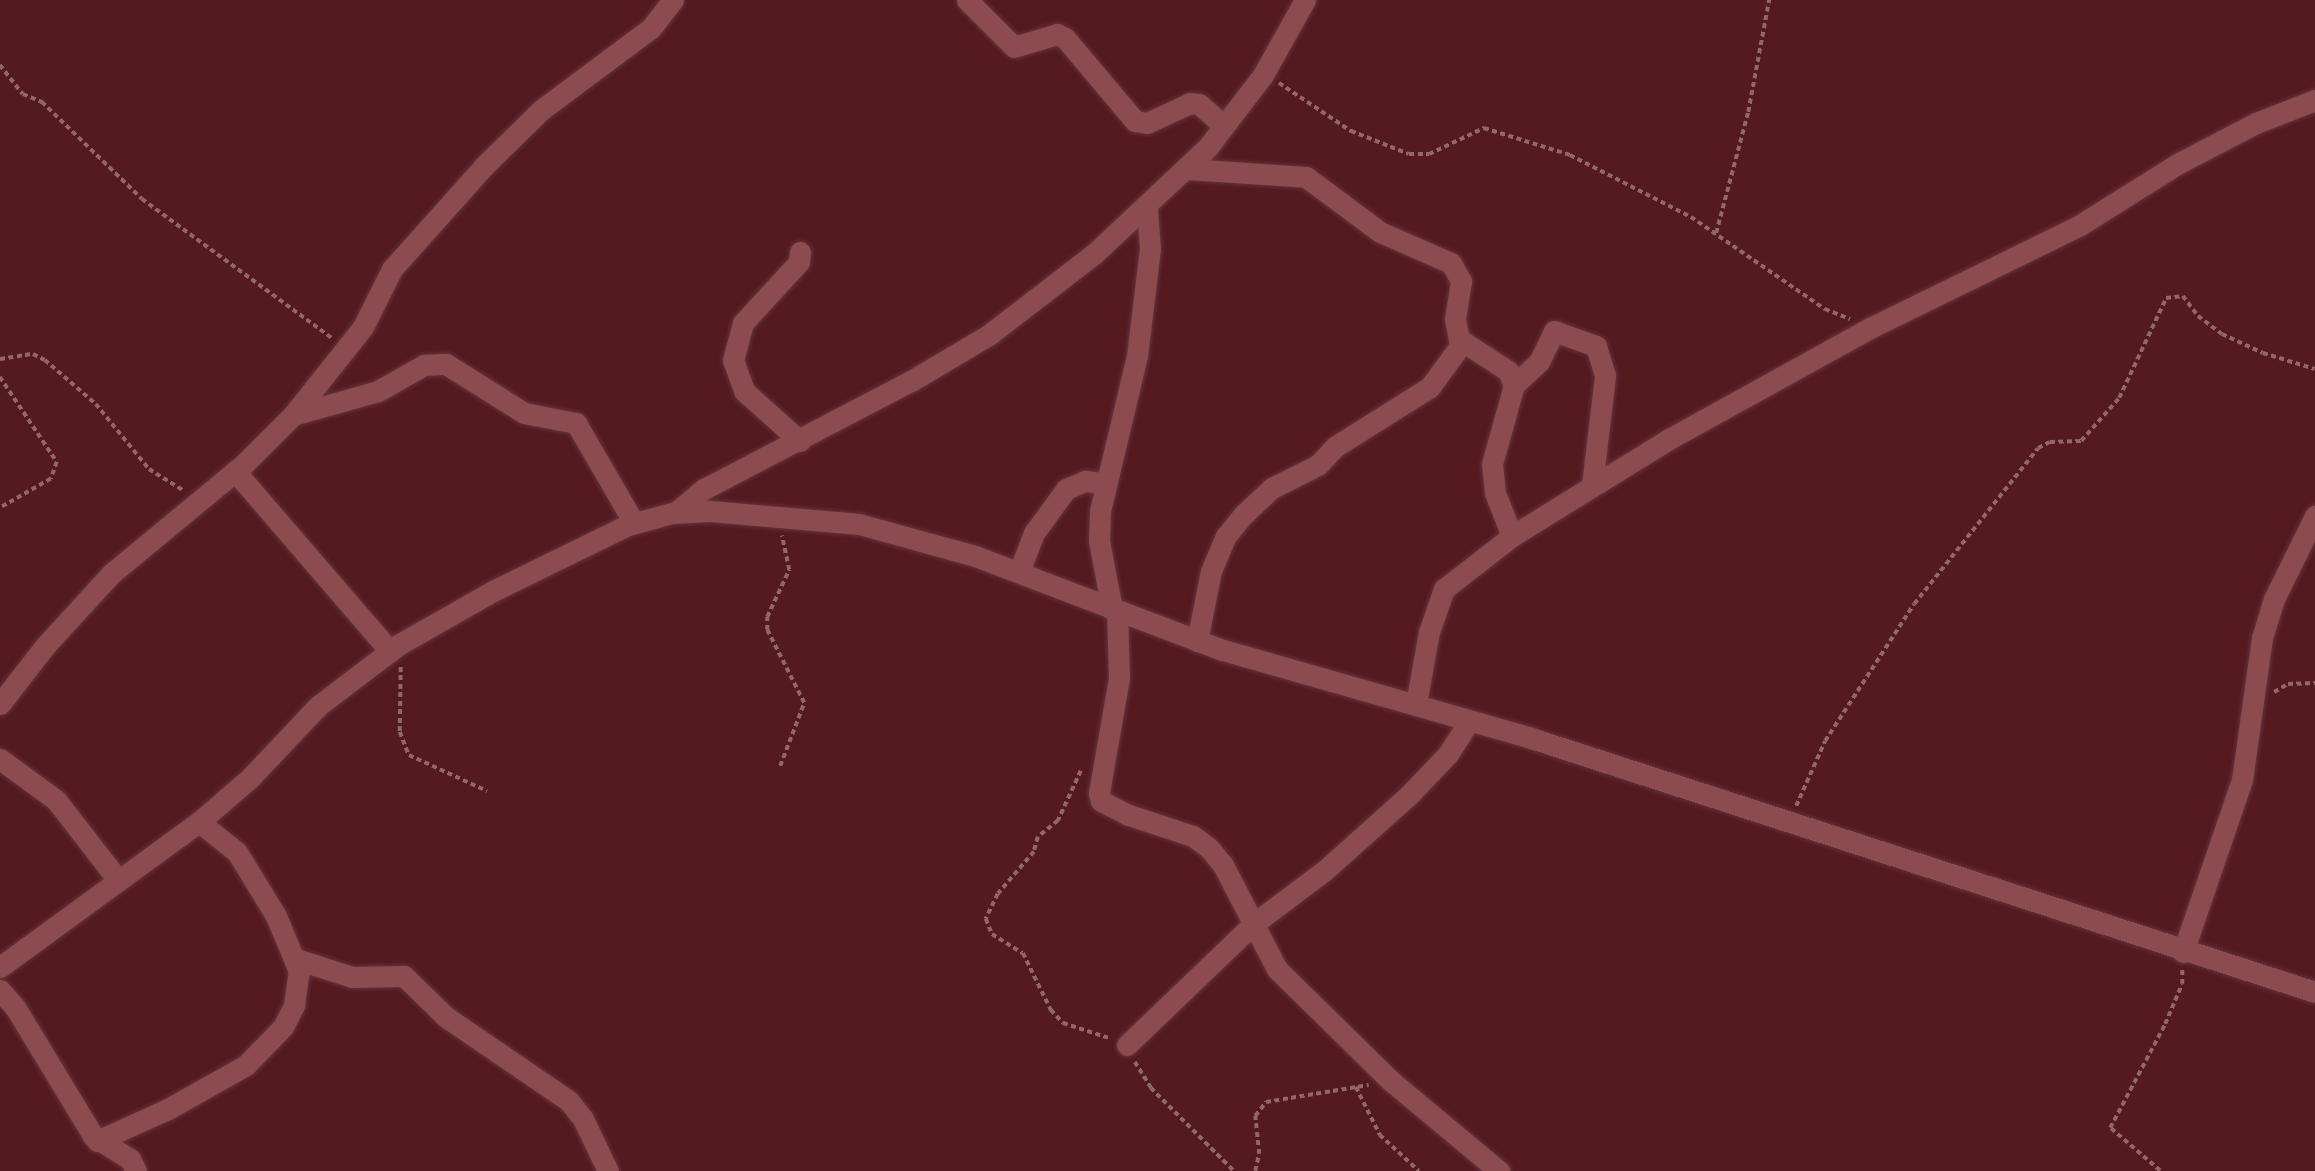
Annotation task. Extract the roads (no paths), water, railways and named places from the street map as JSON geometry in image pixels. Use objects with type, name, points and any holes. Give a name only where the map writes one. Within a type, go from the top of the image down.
[{"type":"street","points":[[0,704],[45,646],[111,574],[235,471],[293,415],[363,327],[392,269],[484,166],[541,110],[651,28],[673,0]]},
{"type":"street","points":[[967,0],[1014,47],[1057,34],[1065,37],[1135,121],[1147,124],[1190,103],[1199,104],[1224,126]]},
{"type":"street","points":[[675,513],[704,489],[800,441],[990,334],[1147,209],[1224,126],[1263,75],[1305,0]]},
{"type":"street","points":[[1416,704],[1429,632],[1444,589],[1512,536],[1592,485],[1872,327],[2080,225],[2179,163],[2245,128],[2315,100]]},
{"type":"street","points":[[1186,169],[1306,177],[1380,232],[1451,263],[1461,281],[1455,319],[1462,343],[1508,371],[1514,385]]},
{"type":"street","points":[[1147,209],[1150,248],[1138,349],[1105,483],[1099,541],[1115,610],[1119,678],[1099,797],[1129,815],[1193,836],[1210,849],[1223,865],[1277,969],[1391,1081],[1499,1171]]},
{"type":"street","points":[[800,252],[799,262],[743,323],[733,360],[744,391],[800,441]]},
{"type":"street","points":[[1512,536],[1495,493],[1492,464],[1514,385],[1539,362],[1554,331],[1596,346],[1605,376],[1592,485]]},
{"type":"street","points":[[1197,641],[1215,560],[1226,536],[1244,514],[1272,488],[1318,465],[1336,446],[1430,387],[1462,343]]},
{"type":"street","points":[[293,415],[378,391],[424,365],[446,364],[524,413],[576,423],[634,523]]},
{"type":"street","points":[[235,471],[394,648]]},
{"type":"street","points":[[1019,572],[1034,533],[1066,489],[1085,481],[1105,483]]},
{"type":"street","points":[[0,967],[199,822],[250,778],[318,706],[394,648],[514,580],[634,523],[675,513],[777,514],[859,524],[1019,572],[1197,641],[1470,720],[1789,821],[2183,952],[2315,992]]},
{"type":"street","points":[[2183,952],[2242,780],[2262,638],[2274,599],[2315,516]]},
{"type":"street","points":[[1127,1045],[1252,925],[1324,871],[1409,795],[1448,754],[1470,720]]},
{"type":"street","points":[[0,759],[55,800],[118,880]]},
{"type":"street","points":[[97,1141],[214,1085],[265,1049],[294,1005],[296,959],[256,876],[219,835],[199,822]]},
{"type":"street","points":[[296,959],[352,977],[404,976],[446,1017],[569,1101],[583,1119],[608,1171]]},
{"type":"street","points":[[0,990],[16,1007],[97,1141],[130,1159],[136,1171]]}]
